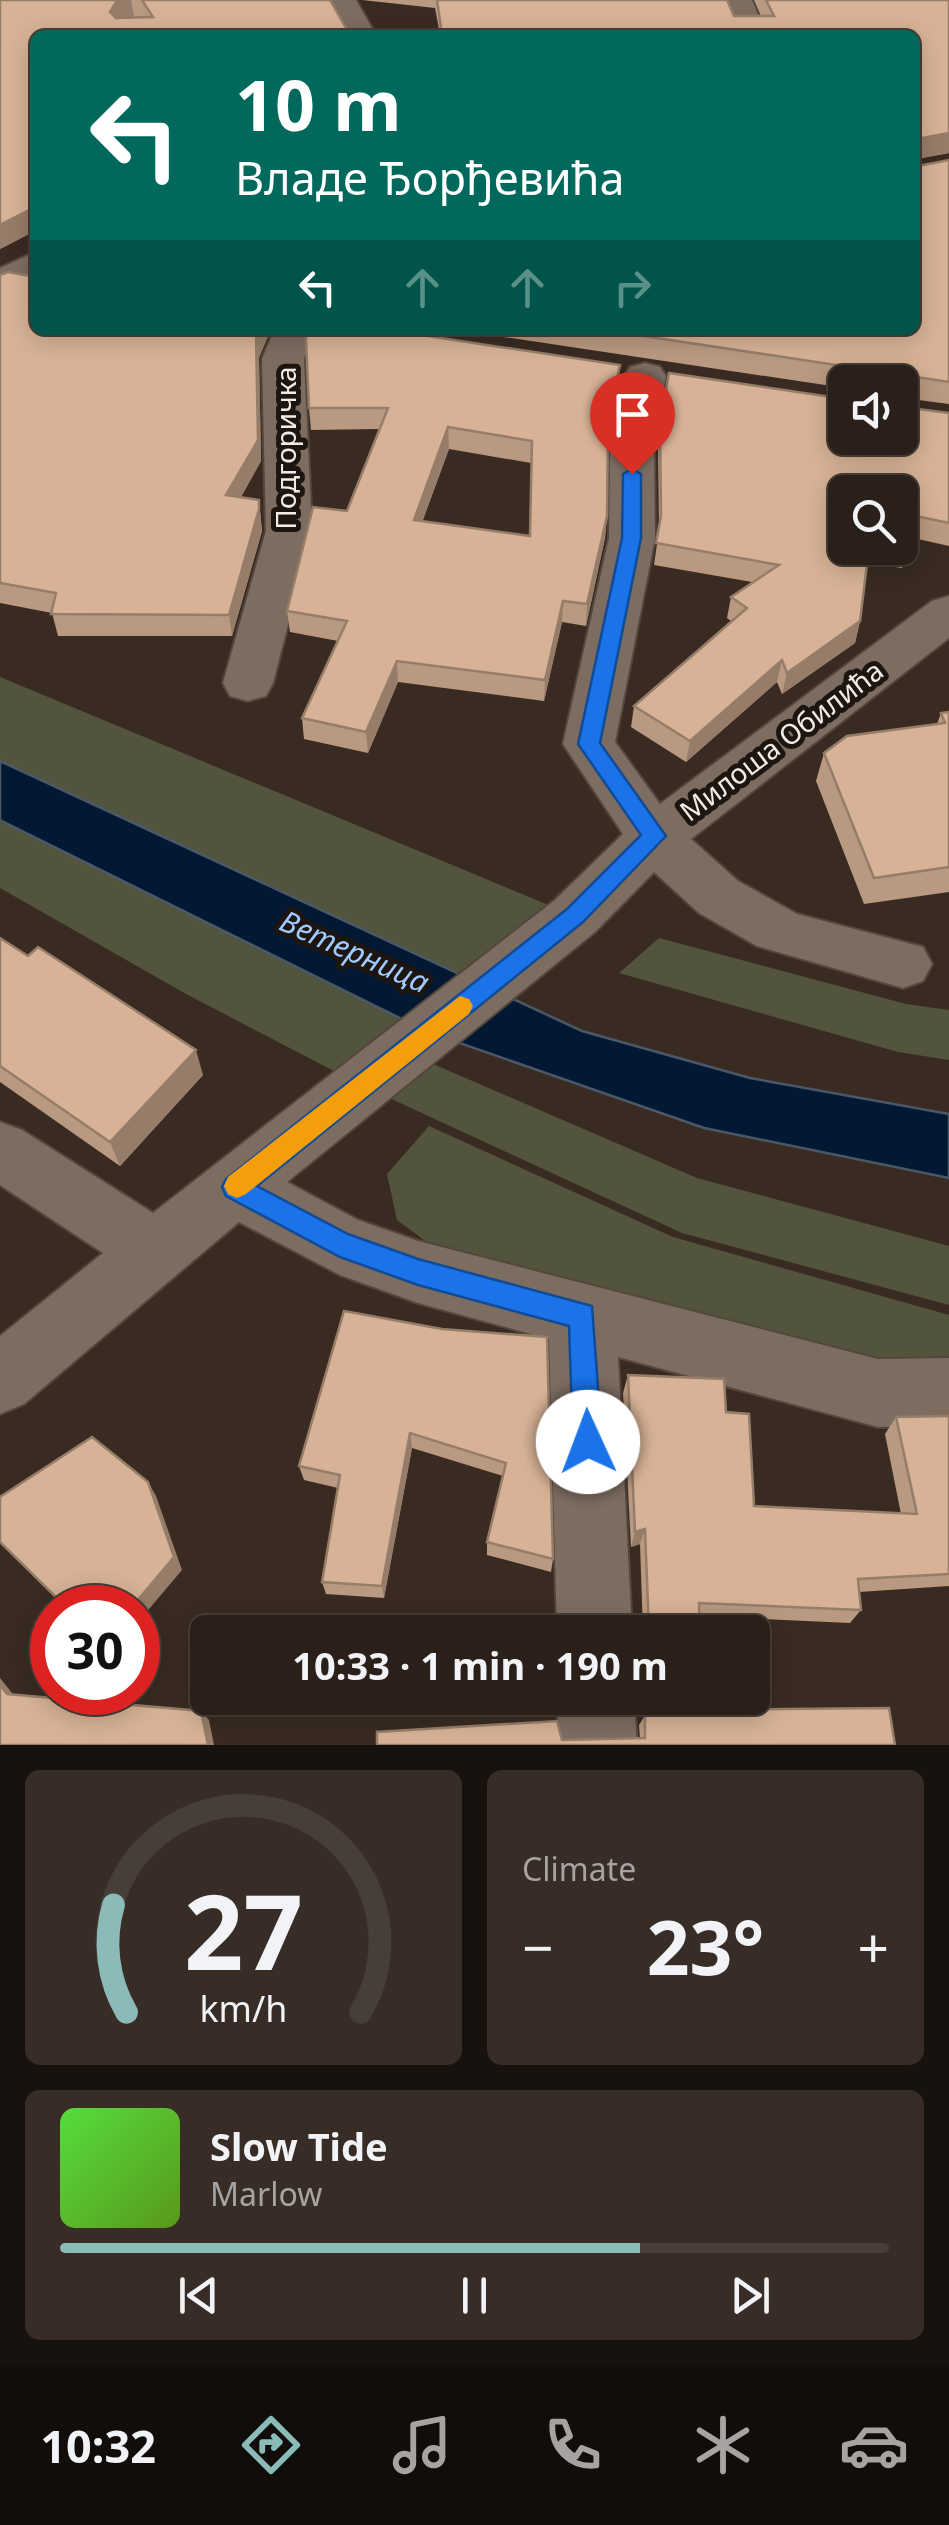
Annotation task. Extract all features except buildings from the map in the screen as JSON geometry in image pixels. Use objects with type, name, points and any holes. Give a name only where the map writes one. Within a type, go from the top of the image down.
[{"type":"street","points":[[340,0],[357,30]]},
{"type":"street","points":[[736,0],[749,30]]},
{"type":"street","name":"Подгоричка","points":[[248,683],[289,531],[283,359],[292,335]]},
{"type":"street","points":[[641,368],[632,443],[632,538],[589,744],[654,836],[717,898],[776,930],[903,964]]},
{"type":"street","name":"Милоша Обилића","points":[[0,1380],[160,1253],[359,1084],[575,916],[654,836],[949,613]]},
{"type":"street","points":[[0,1150],[160,1253]]},
{"type":"street","points":[[235,1187],[340,1244],[418,1272],[878,1393],[949,1392]]},
{"type":"street","points":[[582,1316],[593,1615]]},
{"type":"street","points":[[597,1715],[598,1745]]},
{"type":"green space","points":[[0,677],[575,916],[410,1054],[697,1178],[949,1246],[949,1305],[682,1233],[359,1084],[186,994],[0,888]]},
{"type":"green space","points":[[659,938],[906,1004],[949,1010],[949,1060],[898,1052],[619,973]]},
{"type":"green space","points":[[429,1126],[673,1237],[949,1315],[949,1358],[881,1360],[428,1243],[397,1220],[387,1174]]},
{"type":"water","name":"Ветерница","points":[[0,761],[582,1031],[750,1078],[949,1114],[949,1178],[704,1128],[428,1032],[0,820]]},
{"type":"slow traffic","points":[[237,1186],[460,1006]]},
{"type":"route","points":[[588,1442],[582,1316],[418,1272],[340,1244],[235,1187],[359,1084],[575,916],[654,836],[589,744],[632,538],[632,474]]}]
